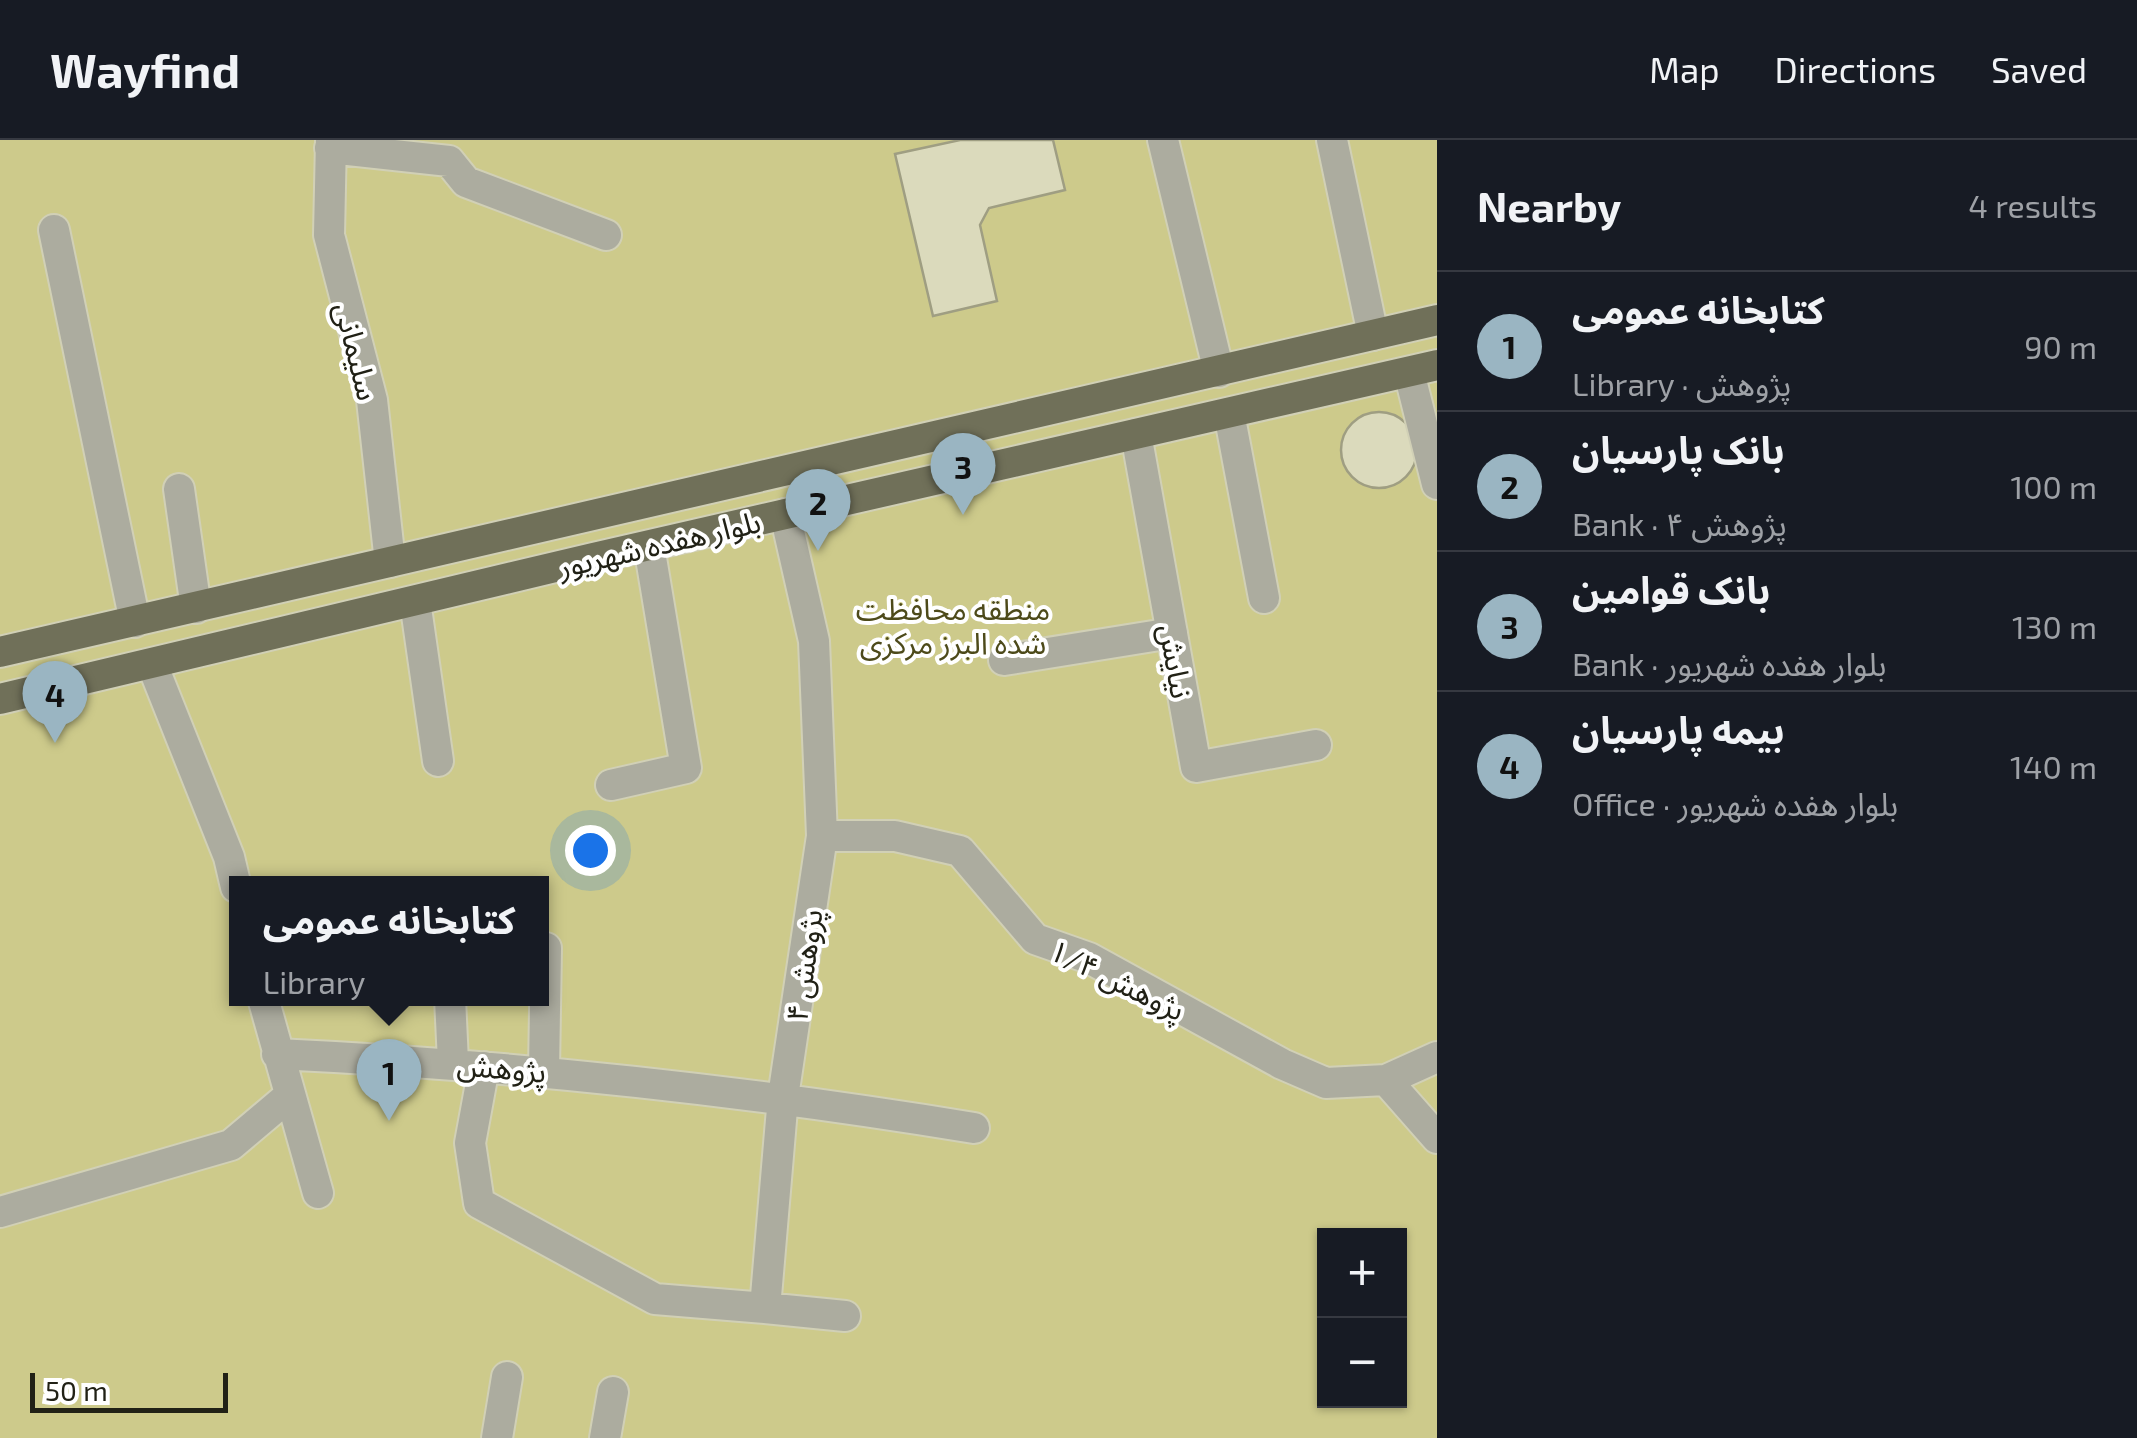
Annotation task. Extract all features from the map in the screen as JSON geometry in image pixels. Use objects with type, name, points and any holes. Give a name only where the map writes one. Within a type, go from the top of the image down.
[{"type":"main road","name":"بلوار هفده شهریور","points":[[0,652],[583,514],[1437,320]]},
{"type":"main road","name":"بلوار هفده شهریور","points":[[0,699],[1423,368]]},
{"type":"main road","points":[[583,514],[593,558]]},
{"type":"street","points":[[1163,140],[1219,372]]},
{"type":"street","points":[[1332,140],[1373,335]]},
{"type":"street","points":[[331,144],[449,161],[466,182],[606,235]]},
{"type":"street","name":"سلیمانی","points":[[331,144],[328,235],[372,400],[390,562]]},
{"type":"street","points":[[54,230],[134,622]]},
{"type":"street","points":[[1423,368],[1437,484]]},
{"type":"street","points":[[1229,413],[1264,598]]},
{"type":"street","name":"نیایش","points":[[1136,434],[1196,767],[1316,745]]},
{"type":"street","points":[[179,489],[196,608]]},
{"type":"street","name":"پژوهش ۴","points":[[765,1308],[784,1097],[822,836],[814,641],[785,514]]},
{"type":"street","points":[[611,785],[686,768],[649,546]]},
{"type":"street","points":[[415,601],[438,762]]},
{"type":"street","points":[[1004,660],[1172,632]]},
{"type":"street","points":[[152,664],[233,876]]},
{"type":"street","name":"پژوهش ۱/۴","points":[[822,836],[896,836],[960,851],[1035,940],[1090,958],[1282,1064],[1326,1083],[1386,1080],[1437,1056]]},
{"type":"street","points":[[265,1006],[318,1194]]},
{"type":"street","points":[[450,1006],[453,1062]]},
{"type":"street","points":[[544,1071],[545,1006]]},
{"type":"street","name":"پژوهش","points":[[277,1054],[453,1062],[544,1071],[784,1097],[974,1128]]},
{"type":"street","points":[[484,1067],[470,1144],[480,1204],[656,1299],[845,1316]]},
{"type":"street","points":[[1386,1080],[1437,1138]]},
{"type":"street","points":[[0,1212],[231,1145],[289,1096]]},
{"type":"street","points":[[497,1438],[508,1377]]},
{"type":"street","points":[[605,1438],[614,1392]]},
{"type":"green space","name":"منطقه محافظت شده البرز مرکزی","points":[[0,140],[1437,140],[1437,1438],[0,1438]]},
{"type":"building","points":[[960,140],[1053,140],[1065,190],[989,208],[980,225],[997,301],[933,316],[895,154]]},
{"type":"building","points":[[1379,412],[1406,423],[1417,450],[1406,477],[1379,488],[1352,477],[1341,450],[1352,423]]},
{"type":"place","name":"بانک قوامین","points":[[963,515]]},
{"type":"place","name":"بانک پارسیان","points":[[818,551]]},
{"type":"place","name":"بیمه پارسیان","points":[[55,743]]},
{"type":"place","name":"کتابخانه عمومی","points":[[389,1121]]}]
